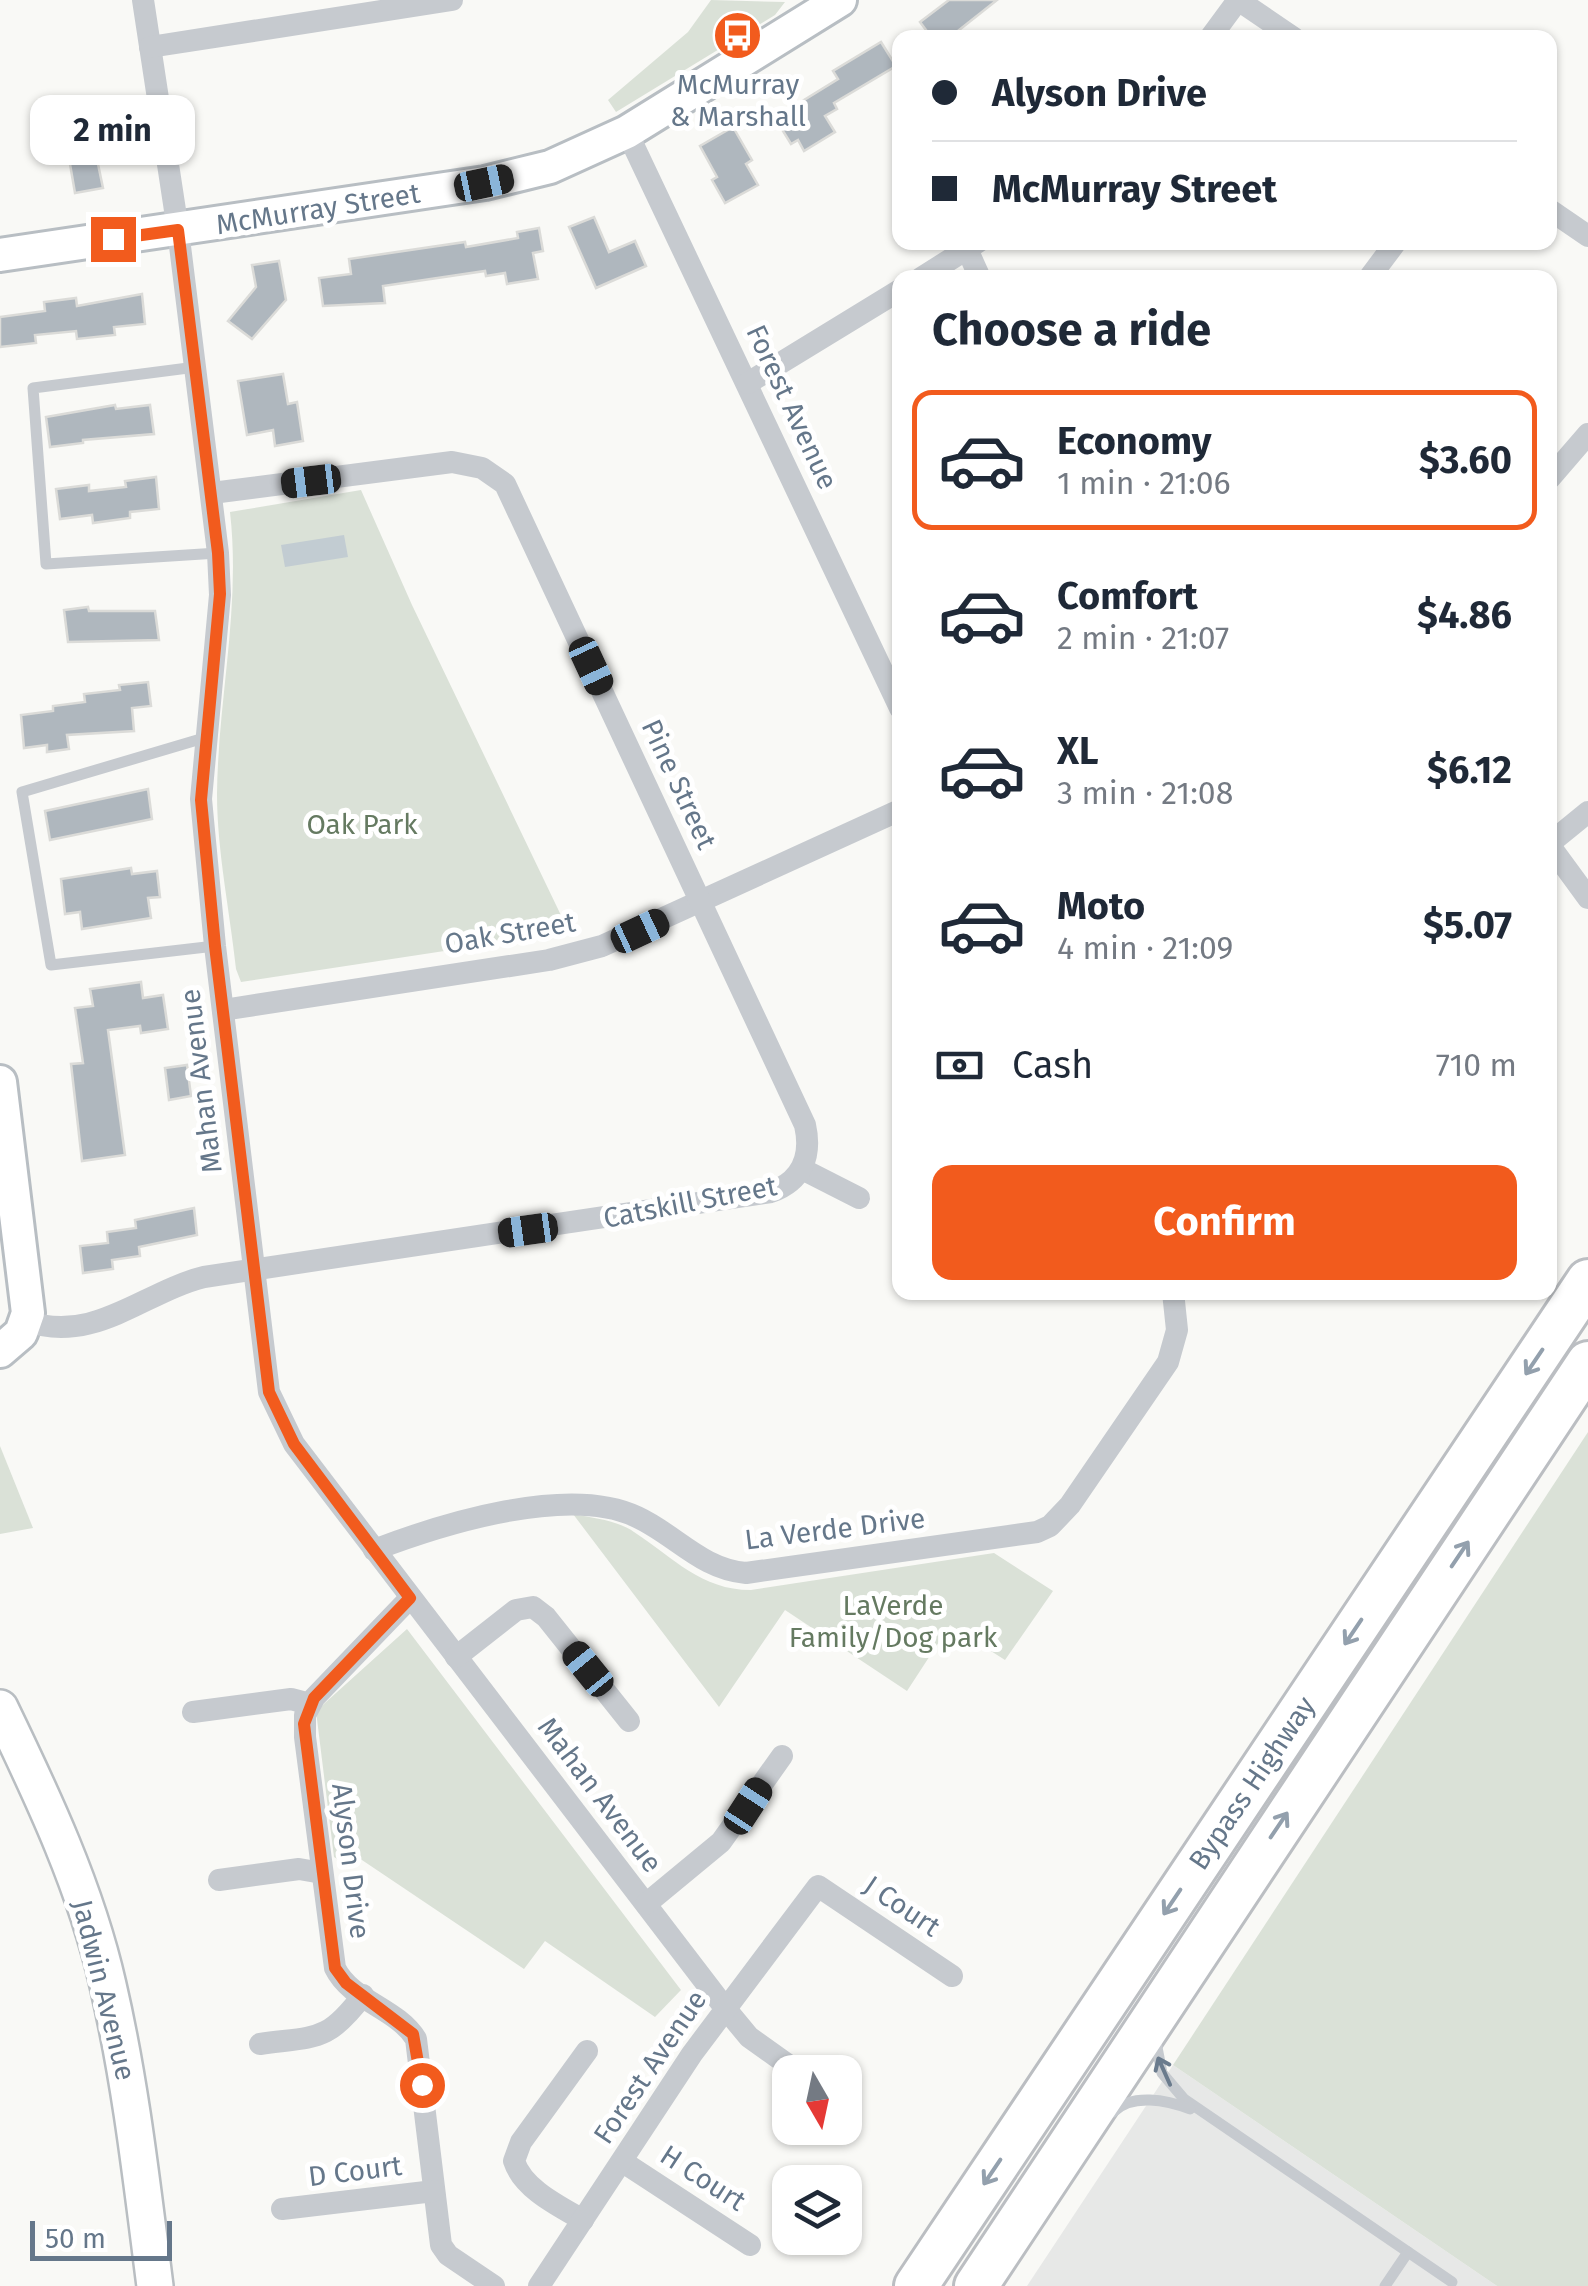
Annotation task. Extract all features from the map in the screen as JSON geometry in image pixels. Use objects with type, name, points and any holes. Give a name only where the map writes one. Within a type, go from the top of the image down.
[{"type":"highway","name":"Bypass Highway","points":[[916,2286],[1588,1281]]},
{"type":"highway","name":"Bypass Highway","points":[[976,2286],[1588,1363]]},
{"type":"main road","name":"Jadwin Avenue","points":[[0,1708],[73,1872],[104,1966],[131,2107],[155,2286]]},
{"type":"street","name":"Mahan Avenue","points":[[143,0],[178,230],[218,553],[220,594],[201,800],[222,1010],[269,1392],[294,1444],[410,1598],[725,2008],[750,2037],[775,2055]]},
{"type":"street","points":[[150,47],[452,0]]},
{"type":"street","points":[[1216,30],[1238,0],[1282,30]]},
{"type":"street","name":"McMurray Street","points":[[0,254],[522,175],[579,156],[627,132],[824,4]]},
{"type":"street","name":"Forest Avenue","points":[[627,132],[892,691]]},
{"type":"street","points":[[1557,215],[1588,236]]},
{"type":"street","points":[[934,270],[966,250]]},
{"type":"street","points":[[748,383],[892,295]]},
{"type":"street","points":[[1557,470],[1588,434]]},
{"type":"street","name":"Pine Street","points":[[212,493],[452,462],[494,474],[512,496],[805,1126],[808,1151],[802,1168]]},
{"type":"street","points":[[1557,839],[1588,812]]},
{"type":"street","name":"Oak Street","points":[[222,1010],[575,954],[640,931],[892,814]]},
{"type":"street","points":[[1557,855],[1588,898]]},
{"type":"street","points":[[0,1082],[26,1322],[18,1337],[0,1351]]},
{"type":"street","points":[[802,1168],[859,1198]]},
{"type":"street","name":"Catskill Street","points":[[26,1322],[59,1328],[99,1322],[189,1280],[771,1192],[788,1184],[802,1168]]},
{"type":"street","name":"La Verde Drive","points":[[374,1550],[446,1524],[579,1503],[622,1510],[708,1562],[746,1573],[1037,1532],[1050,1526],[1070,1505],[1168,1362],[1177,1330],[1174,1300]]},
{"type":"street","points":[[193,1712],[291,1699],[310,1704],[410,1598]]},
{"type":"street","points":[[456,1657],[516,1610],[533,1607],[546,1617],[630,1721]]},
{"type":"street","name":"Alyson Drive","points":[[310,1704],[304,1724],[335,1968],[346,1983],[410,2030],[416,2039],[444,2250],[494,2286]]},
{"type":"street","points":[[646,1904],[696,1866],[728,1835],[782,1756]]},
{"type":"street","points":[[219,1880],[299,1869],[322,1874]]},
{"type":"street","name":"Forest Avenue","points":[[539,2286],[725,2008],[818,1886]]},
{"type":"street","name":"J Court","points":[[818,1886],[952,1976]]},
{"type":"street","points":[[260,2044],[326,2034],[342,2023],[362,1995]]},
{"type":"street","points":[[583,2220],[535,2189],[518,2172],[514,2161],[521,2142],[587,2051]]},
{"type":"street","name":"H Court","points":[[623,2162],[750,2245]]},
{"type":"street","name":"D Court","points":[[282,2209],[434,2191]]},
{"type":"lane","points":[[196,367],[34,388],[46,564],[218,553]]},
{"type":"lane","points":[[204,738],[22,792],[50,965],[215,946]]},
{"type":"lane","points":[[1154,2013],[1162,2074],[1174,2090],[1203,2115],[1452,2282]]},
{"type":"lane","points":[[1106,2123],[1116,2108],[1134,2101],[1162,2101],[1203,2115]]},
{"type":"lane","points":[[1012,2231],[1034,2218],[1052,2200]]},
{"type":"lane","points":[[1385,2286],[1408,2252]]},
{"type":"shaded area","points":[[344,535],[348,557],[285,567],[281,545]]},
{"type":"shaded area","points":[[1173,2065],[1497,2286],[1027,2286]]},
{"type":"green space","points":[[711,0],[785,2],[775,15],[616,112],[608,100],[688,32]]},
{"type":"green space","name":"Oak Park","points":[[361,490],[569,932],[241,982],[224,881],[217,794],[233,583],[230,512]]},
{"type":"green space","points":[[1588,1432],[1588,2286],[1497,2286],[1173,2065]]},
{"type":"green space","points":[[0,1446],[33,1528],[0,1534]]},
{"type":"green space","name":"LaVerde Family/Dog park","points":[[573,1514],[627,1528],[689,1571],[733,1589],[751,1590],[994,1553],[1053,1591],[1005,1660],[950,1625],[907,1691],[785,1610],[719,1707]]},
{"type":"green space","points":[[407,1629],[681,1990],[655,2017],[545,1941],[524,1969],[353,1854],[342,1862],[334,1857],[316,1711]]},
{"type":"building","points":[[949,0],[997,0],[959,30],[926,30],[920,22]]},
{"type":"building","points":[[881,42],[892,60],[892,68],[834,103],[837,109],[825,116],[835,132],[804,151],[798,140],[791,144],[775,118],[838,79],[833,71]]},
{"type":"building","points":[[733,127],[752,160],[746,164],[758,185],[725,203],[712,180],[717,177],[700,146]]},
{"type":"building","points":[[117,132],[122,159],[98,164],[103,188],[75,193],[66,141]]},
{"type":"building","points":[[594,217],[609,252],[635,241],[646,266],[596,288],[569,227]]},
{"type":"building","points":[[539,228],[543,251],[533,253],[538,279],[507,284],[505,273],[486,276],[485,271],[383,286],[385,303],[323,306],[319,278],[351,274],[349,259],[465,242],[466,247],[518,238],[517,232]]},
{"type":"building","points":[[279,261],[286,300],[252,339],[228,321],[256,287],[252,265]]},
{"type":"building","points":[[142,294],[145,324],[114,327],[115,335],[77,339],[76,331],[35,335],[36,343],[0,347],[0,317],[45,311],[44,302],[76,298],[77,306]]},
{"type":"building","points":[[283,374],[288,404],[297,402],[303,441],[275,446],[273,430],[247,435],[238,381]]},
{"type":"building","points":[[115,405],[116,409],[150,405],[154,434],[50,447],[46,417]]},
{"type":"building","points":[[156,477],[159,509],[130,512],[130,518],[93,523],[92,515],[60,519],[56,489],[89,485],[89,491],[126,487],[125,481]]},
{"type":"building","points":[[88,607],[89,611],[155,611],[159,640],[68,642],[64,610]]},
{"type":"building","points":[[148,682],[151,706],[132,708],[134,731],[67,735],[69,749],[47,752],[47,745],[24,748],[21,715],[85,702],[84,694]]},
{"type":"building","points":[[148,789],[152,819],[50,840],[45,811]]},
{"type":"building","points":[[131,868],[132,874],[157,871],[160,897],[148,898],[151,918],[82,929],[80,912],[65,914],[61,879]]},
{"type":"building","points":[[141,982],[143,998],[163,995],[168,1029],[141,1033],[140,1026],[108,1030],[125,1155],[82,1161],[71,1064],[83,1063],[75,1008],[93,1006],[90,989]]},
{"type":"building","points":[[187,1065],[191,1096],[169,1100],[165,1068]]},
{"type":"building","points":[[194,1208],[197,1235],[139,1247],[140,1256],[112,1260],[113,1269],[83,1273],[80,1246],[108,1243],[107,1232],[136,1228],[135,1220]]},
{"type":"place","name":"McMurray & Marshall","points":[[738,36]]},
{"type":"route","points":[[113,239],[178,230],[210,473],[220,594],[201,800],[269,1392],[294,1444],[410,1598],[314,1698],[304,1724],[335,1968],[340,1978],[413,2034],[422,2085]]}]
